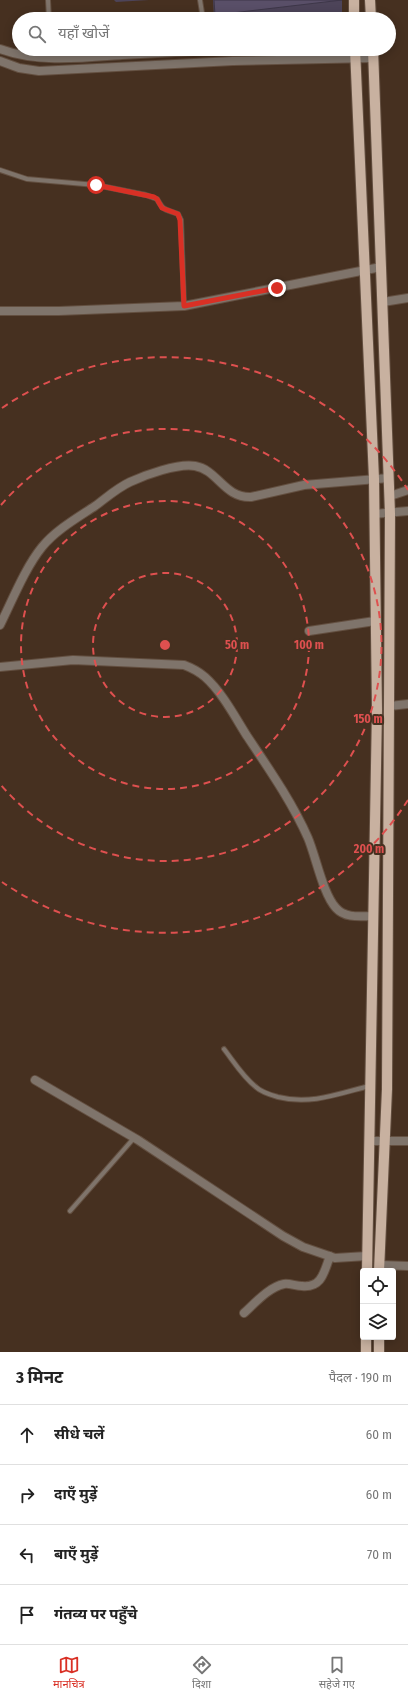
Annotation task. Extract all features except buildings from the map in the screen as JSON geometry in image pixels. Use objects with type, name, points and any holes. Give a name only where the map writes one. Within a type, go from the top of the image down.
[{"type":"main road","points":[[354,0],[354,12]]},
{"type":"main road","points":[[370,0],[371,12]]},
{"type":"main road","points":[[355,56],[366,270],[374,479],[377,710],[367,1268]]},
{"type":"main road","points":[[373,56],[390,496],[387,1089],[379,1268]]},
{"type":"main road","points":[[372,1021],[387,1022]]},
{"type":"main road","points":[[366,1340],[366,1352]]},
{"type":"main road","points":[[379,1340],[379,1352]]},
{"type":"street","points":[[12,53],[2,50],[0,61],[26,70],[39,71],[320,56]]},
{"type":"street","points":[[23,56],[42,58],[116,56]]},
{"type":"street","points":[[0,311],[59,311],[184,306],[381,267]]},
{"type":"street","points":[[383,302],[408,298]]},
{"type":"street","points":[[0,625],[35,557],[48,541],[120,488],[142,477],[176,467],[194,466],[210,473],[232,493],[244,498],[304,485],[389,478]]},
{"type":"street","points":[[390,496],[408,490]]},
{"type":"street","points":[[374,514],[408,512]]},
{"type":"street","points":[[309,630],[376,621]]},
{"type":"street","points":[[0,667],[73,660],[184,665],[197,670],[206,678],[227,705],[292,805],[314,852],[330,899],[336,908],[351,916],[374,916]]},
{"type":"street","points":[[390,706],[408,704]]},
{"type":"street","points":[[35,1080],[134,1138],[283,1236],[303,1247],[344,1259],[367,1256]]},
{"type":"street","points":[[370,1141],[408,1141]]},
{"type":"street","points":[[244,1313],[278,1286],[285,1284],[302,1286],[314,1285],[322,1277],[330,1256]]},
{"type":"street","points":[[379,1268],[408,1266]]},
{"type":"lane","points":[[48,0],[49,12]]},
{"type":"lane","points":[[200,0],[202,12]]},
{"type":"lane","points":[[0,170],[27,180],[96,185],[146,195],[157,199],[162,208],[165,210],[178,214],[180,220],[184,306]]},
{"type":"lane","points":[[224,1050],[257,1089],[285,1099],[304,1101],[317,1100],[371,1086]]},
{"type":"lane","points":[[70,1211],[134,1138]]},
{"type":"route","points":[[96,185],[154,197],[157,199],[162,208],[178,214],[180,220],[184,306],[277,288]]}]
